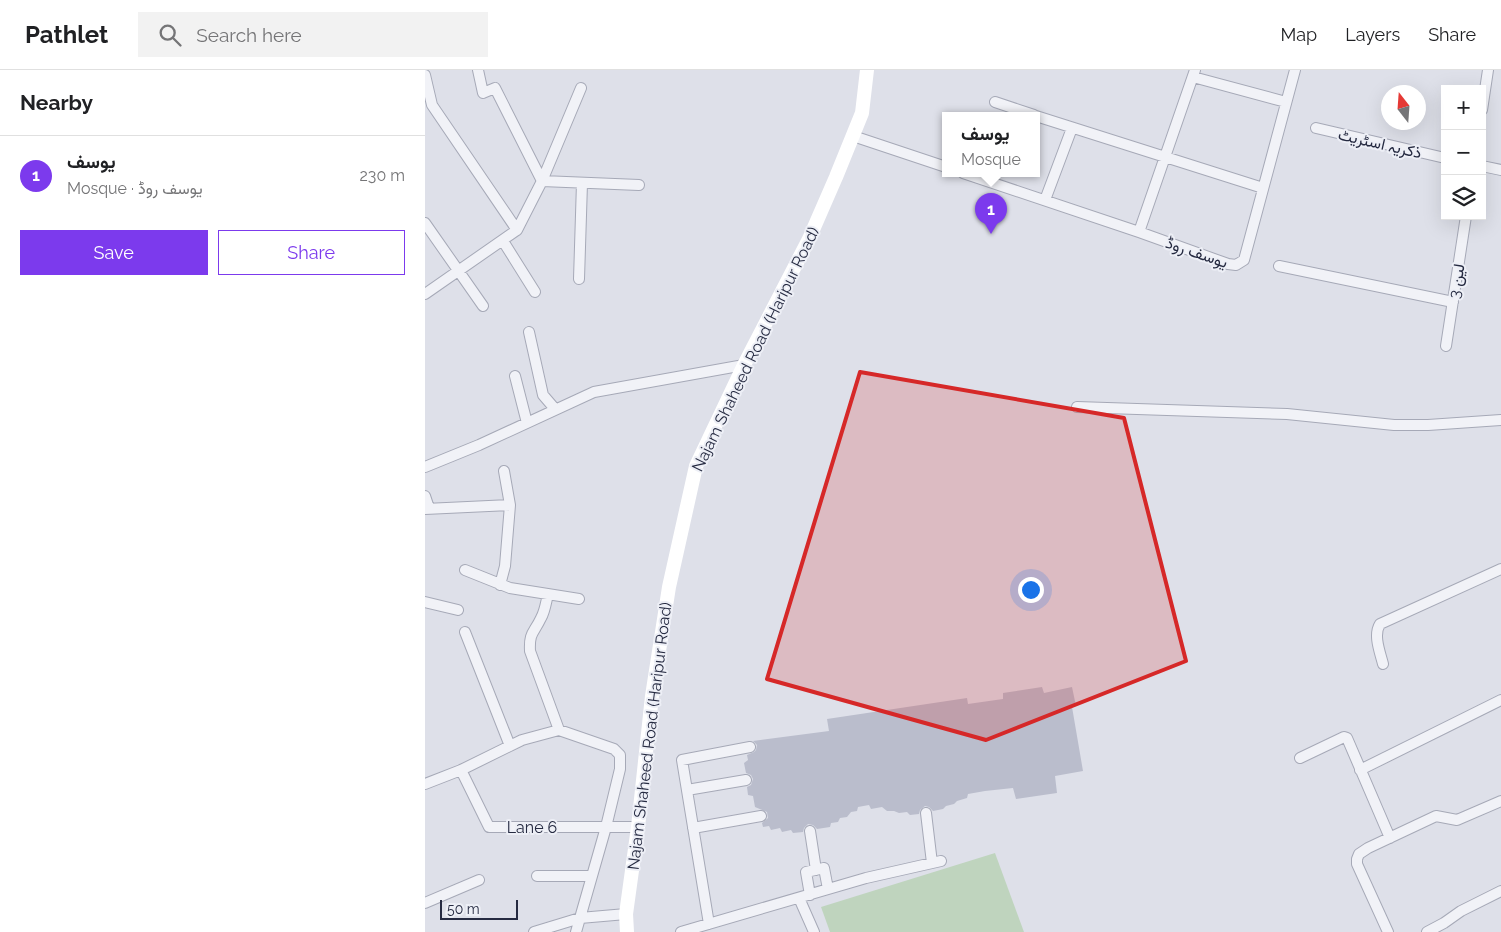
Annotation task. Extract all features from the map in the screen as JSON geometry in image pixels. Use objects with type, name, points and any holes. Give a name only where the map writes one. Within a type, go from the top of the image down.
[{"type":"main road","name":"Najam Shaheed Road (Haripur Road)","points":[[627,932],[626,914],[638,827],[653,687],[669,587],[696,466],[744,365],[809,239],[862,113],[867,70]]},
{"type":"street","points":[[478,70],[483,93],[495,88],[542,181]]},
{"type":"street","name":"یوسف روڈ","points":[[975,177],[1228,264],[1236,265],[1244,260],[1295,70]]},
{"type":"street","points":[[1486,85],[1488,70]]},
{"type":"street","points":[[1139,232],[1194,73],[1286,102]]},
{"type":"street","points":[[425,75],[432,106],[517,230]]},
{"type":"street","points":[[425,294],[517,230],[542,181],[581,88]]},
{"type":"street","points":[[995,102],[1024,112]]},
{"type":"street","points":[[1040,118],[1263,188]]},
{"type":"street","points":[[1045,200],[1072,128]]},
{"type":"street","name":"ذکریہ اسٹریٹ","points":[[1316,128],[1441,157]]},
{"type":"street","points":[[853,136],[942,166]]},
{"type":"street","points":[[1486,167],[1501,170]]},
{"type":"street","points":[[542,181],[639,185]]},
{"type":"street","points":[[579,279],[582,183]]},
{"type":"street","name":"لین 3","points":[[1446,346],[1465,220]]},
{"type":"street","points":[[425,223],[460,270],[483,306]]},
{"type":"street","points":[[503,241],[535,292]]},
{"type":"street","points":[[1279,266],[1453,302]]},
{"type":"street","points":[[529,332],[543,395],[555,410]]},
{"type":"street","points":[[425,467],[479,445],[594,392],[744,365]]},
{"type":"street","points":[[515,376],[527,423]]},
{"type":"street","points":[[1077,407],[1287,414],[1394,425],[1429,426],[1501,420]]},
{"type":"street","points":[[500,585],[505,566],[510,505],[504,471]]},
{"type":"street","points":[[425,496],[427,509],[510,505]]},
{"type":"street","points":[[1383,664],[1377,637],[1377,630],[1381,624],[1501,569]]},
{"type":"street","points":[[465,570],[510,588],[579,599]]},
{"type":"street","points":[[548,594],[541,618],[529,639],[529,645],[559,730]]},
{"type":"street","points":[[425,602],[458,610]]},
{"type":"street","points":[[465,632],[510,746]]},
{"type":"street","points":[[1360,770],[1501,700]]},
{"type":"street","points":[[425,784],[461,770],[522,740],[559,730],[614,748],[620,755],[620,769],[606,827],[576,932]]},
{"type":"street","points":[[1300,758],[1344,737],[1347,738],[1390,838]]},
{"type":"street","points":[[709,924],[682,760],[750,748]]},
{"type":"street","name":"Lane 6","points":[[461,770],[489,827],[638,827]]},
{"type":"street","points":[[687,790],[746,780]]},
{"type":"street","points":[[1388,932],[1357,859],[1359,854],[1436,816],[1457,820],[1501,801]]},
{"type":"street","points":[[681,932],[866,878],[936,862],[926,812]]},
{"type":"street","points":[[693,828],[761,816]]},
{"type":"street","points":[[810,830],[816,870]]},
{"type":"street","points":[[810,895],[806,872],[824,868],[828,889]]},
{"type":"street","points":[[537,876],[591,876]]},
{"type":"street","points":[[425,903],[479,880]]},
{"type":"street","points":[[1427,932],[1446,928],[1461,911],[1501,892]]},
{"type":"street","points":[[799,898],[814,932]]},
{"type":"street","points":[[535,932],[580,918],[626,914]]},
{"type":"highlighted area","points":[[860,372],[1124,418],[1186,661],[986,740],[767,679]]},
{"type":"green space","points":[[995,853],[1024,932],[830,932],[821,907]]},
{"type":"building","points":[[1042,687],[1044,693],[1072,687],[1076,706],[1072,707],[1083,771],[1055,776],[1057,793],[1016,799],[1013,788],[985,791],[968,794],[967,798],[943,809],[933,811],[925,806],[920,810],[919,814],[910,815],[907,812],[887,811],[882,807],[871,809],[869,805],[858,807],[857,811],[851,812],[847,817],[840,818],[838,822],[831,823],[830,827],[817,829],[813,825],[808,824],[803,832],[793,833],[791,830],[782,832],[780,828],[771,830],[769,826],[763,827],[762,823],[768,818],[767,812],[755,807],[753,796],[748,795],[747,787],[751,785],[753,779],[751,775],[746,773],[744,763],[748,760],[747,755],[756,750],[757,745],[753,741],[829,731],[827,719],[967,698],[968,704],[1003,699],[1003,693]]},
{"type":"place","name":"یوسف","points":[[991,234]]}]
